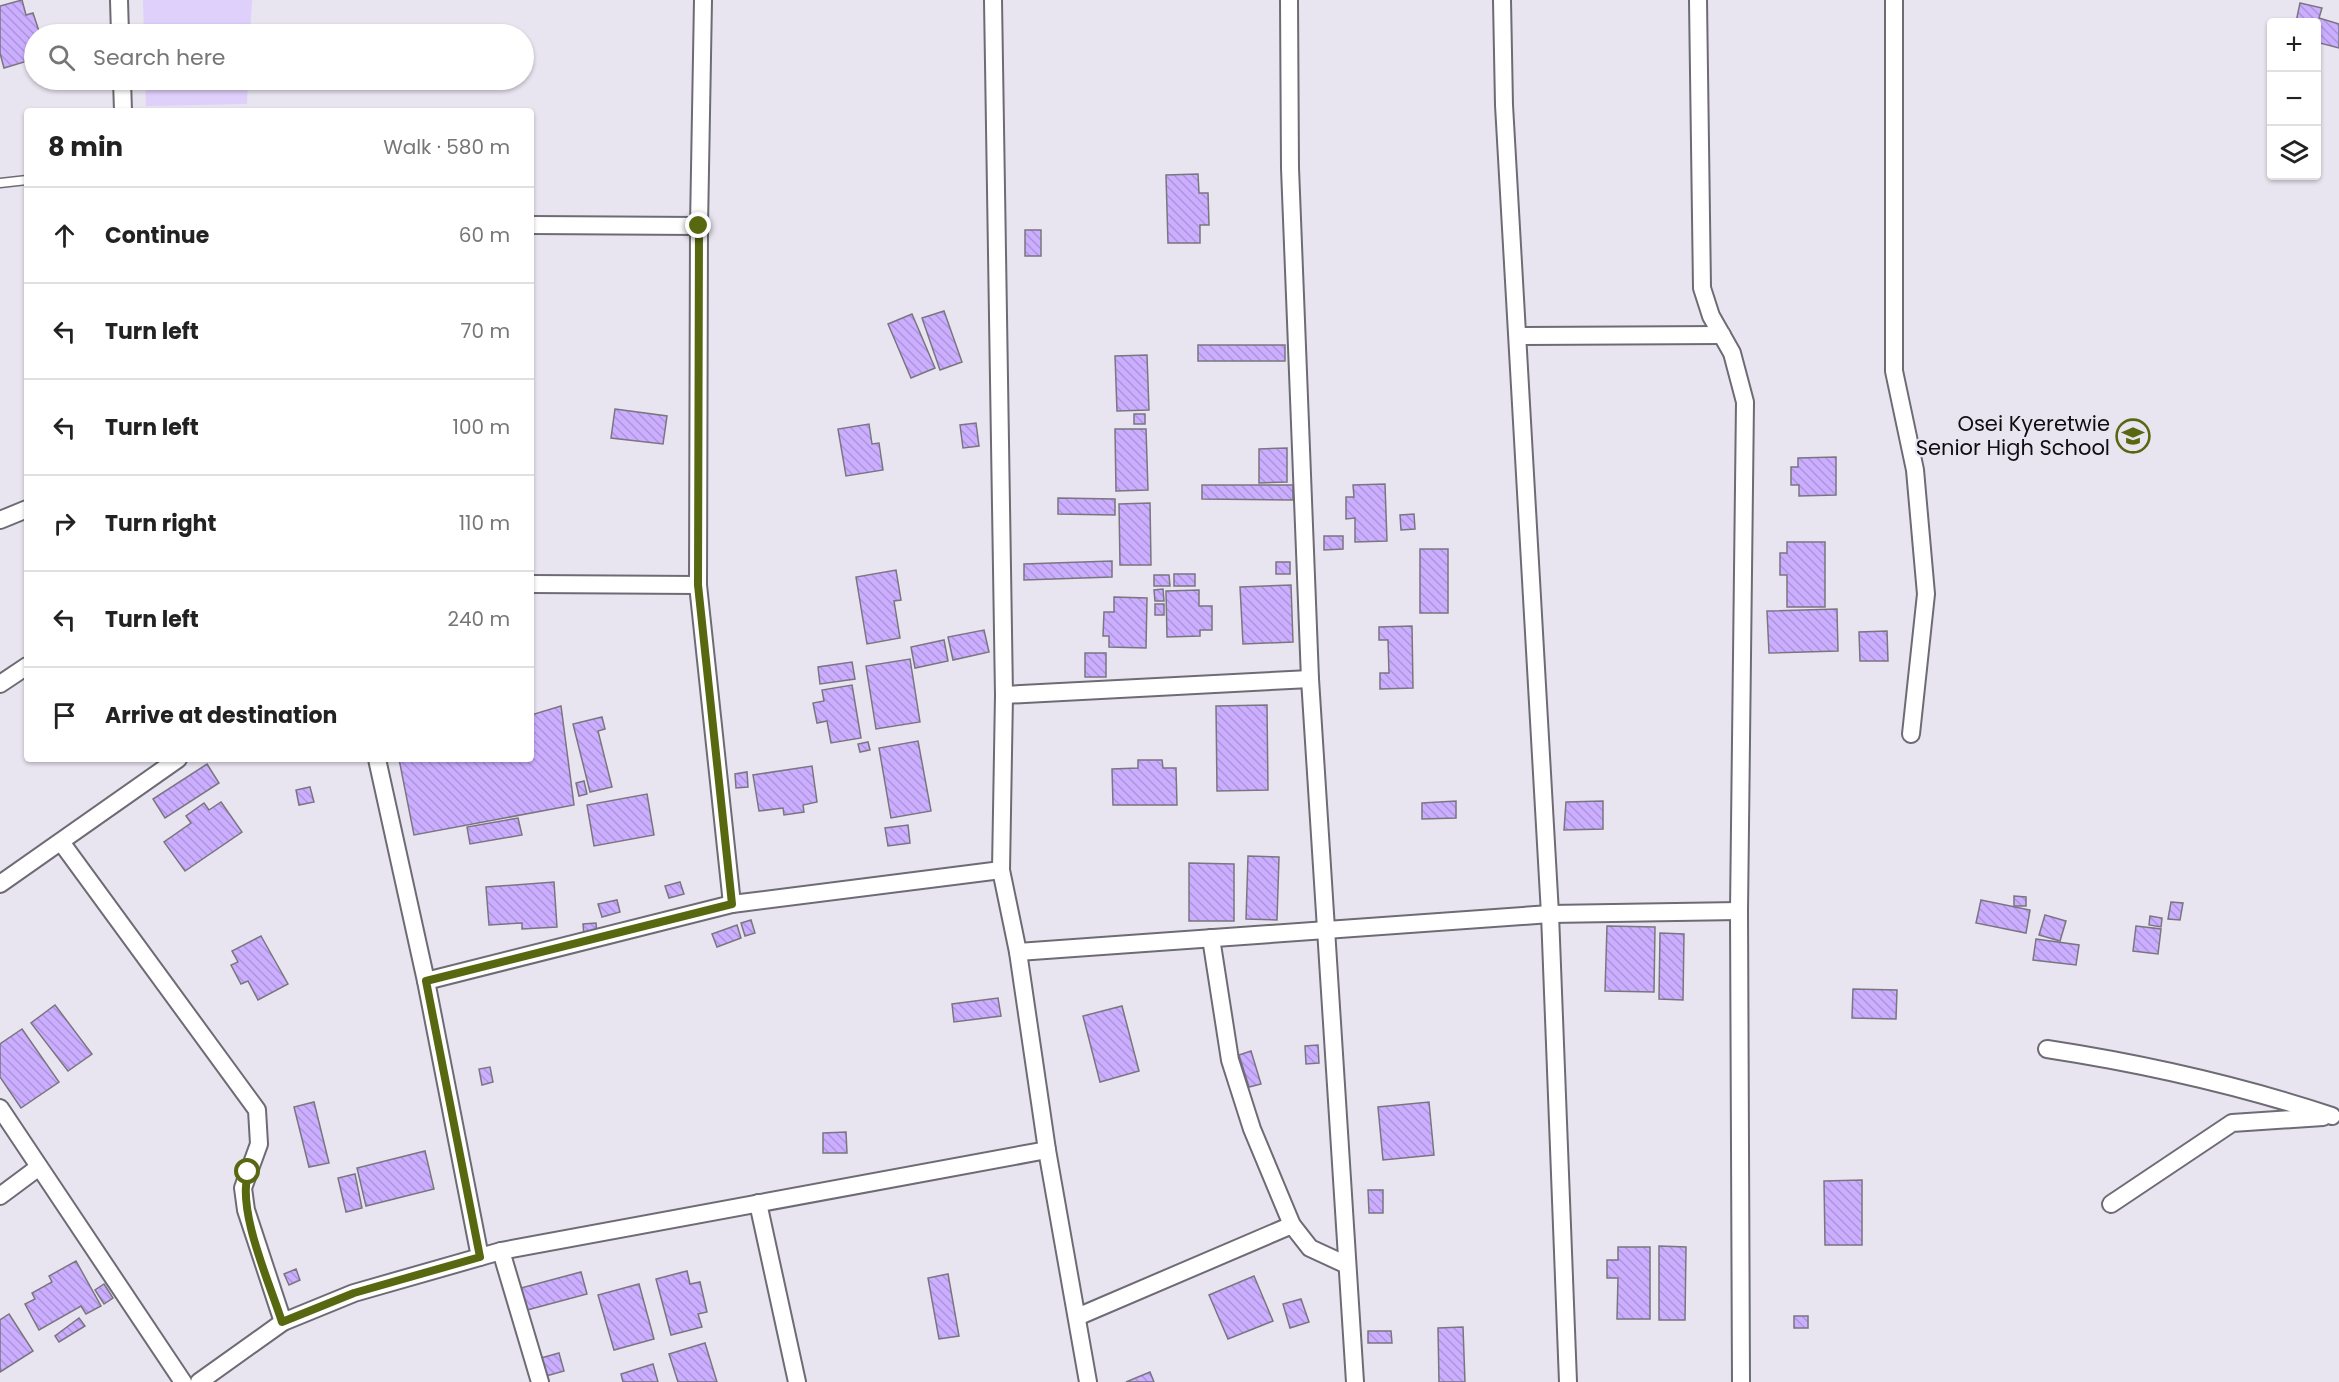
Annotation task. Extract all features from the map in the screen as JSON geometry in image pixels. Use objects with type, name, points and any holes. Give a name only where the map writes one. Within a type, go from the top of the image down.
[{"type":"street","points":[[119,0],[120,24]]},
{"type":"street","points":[[704,0],[699,226],[698,585],[732,904]]},
{"type":"street","points":[[993,0],[1004,695],[1001,870],[1018,952],[1047,1150],[1088,1382]]},
{"type":"street","points":[[1289,0],[1290,168],[1310,679],[1354,1382]]},
{"type":"street","points":[[1502,0],[1504,105],[1550,914],[1568,1382]]},
{"type":"street","points":[[1698,0],[1702,288],[1711,316],[1732,353],[1745,402],[1739,910],[1741,1382]]},
{"type":"street","points":[[1893,0],[1894,371],[1915,470],[1926,594],[1911,734]]},
{"type":"street","points":[[122,90],[123,108]]},
{"type":"street","points":[[534,225],[699,226]]},
{"type":"street","points":[[1518,336],[1722,335]]},
{"type":"street","points":[[0,520],[24,510]]},
{"type":"street","points":[[534,584],[698,585]]},
{"type":"street","points":[[0,684],[24,668]]},
{"type":"street","points":[[1004,695],[1310,679]]},
{"type":"street","points":[[0,884],[173,762]]},
{"type":"street","points":[[377,762],[426,981],[480,1257]]},
{"type":"street","points":[[61,842],[257,1110],[259,1144],[243,1188],[246,1210],[282,1322]]},
{"type":"street","points":[[426,981],[732,904],[1001,870]]},
{"type":"street","points":[[1018,952],[1550,914],[1739,910]]},
{"type":"street","points":[[1211,938],[1230,1060],[1252,1129],[1292,1225],[1310,1248],[1347,1265]]},
{"type":"street","points":[[2048,1049],[2194,1075],[2264,1093],[2335,1116]]},
{"type":"street","points":[[0,1108],[183,1382]]},
{"type":"street","points":[[2111,1204],[2232,1123],[2335,1116]]},
{"type":"street","points":[[199,1382],[282,1322],[354,1293],[501,1251],[1047,1150]]},
{"type":"street","points":[[0,1196],[39,1167]]},
{"type":"street","points":[[758,1203],[797,1382]]},
{"type":"street","points":[[1077,1317],[1292,1225]]},
{"type":"street","points":[[501,1251],[540,1382]]},
{"type":"lane","points":[[0,183],[24,180]]},
{"type":"shaded area","points":[[143,0],[252,0],[251,24],[144,24]]},
{"type":"shaded area","points":[[145,90],[248,90],[247,104],[146,106]]},
{"type":"building","points":[[22,0],[26,15],[33,13],[37,24],[24,24],[24,62],[4,68],[0,53],[0,6]]},
{"type":"building","points":[[2300,3],[2322,8],[2319,18],[2297,18]]},
{"type":"building","points":[[2321,19],[2339,24],[2339,48],[2321,43]]},
{"type":"building","points":[[1198,174],[1199,193],[1208,193],[1209,225],[1200,225],[1200,243],[1168,243],[1166,175]]},
{"type":"building","points":[[1025,230],[1041,230],[1041,256],[1025,256]]},
{"type":"building","points":[[944,311],[962,362],[940,370],[922,318]]},
{"type":"building","points":[[912,314],[935,368],[911,378],[888,324]]},
{"type":"building","points":[[1198,345],[1285,345],[1285,361],[1198,361]]},
{"type":"building","points":[[1147,355],[1149,410],[1117,411],[1115,356]]},
{"type":"building","points":[[615,409],[667,416],[663,444],[611,438]]},
{"type":"building","points":[[1134,414],[1145,414],[1145,424],[1134,424]]},
{"type":"building","points":[[976,423],[979,446],[963,448],[960,425]]},
{"type":"building","points":[[869,424],[872,444],[879,443],[883,470],[846,476],[838,429]]},
{"type":"building","points":[[1115,429],[1146,429],[1148,490],[1116,491]]},
{"type":"building","points":[[1287,448],[1287,482],[1259,483],[1259,449]]},
{"type":"building","points":[[1836,457],[1836,495],[1799,496],[1799,485],[1791,485],[1791,467],[1798,467],[1798,458]]},
{"type":"building","points":[[1385,484],[1387,541],[1355,542],[1355,518],[1346,519],[1346,497],[1354,497],[1353,485]]},
{"type":"building","points":[[1202,485],[1293,485],[1293,500],[1202,499]]},
{"type":"building","points":[[1058,498],[1115,499],[1115,515],[1058,514]]},
{"type":"building","points":[[1150,503],[1151,565],[1120,565],[1119,504]]},
{"type":"building","points":[[1414,514],[1415,529],[1401,530],[1400,515]]},
{"type":"building","points":[[1324,536],[1343,536],[1343,549],[1324,550]]},
{"type":"building","points":[[1787,542],[1825,542],[1825,607],[1787,607],[1787,575],[1780,575],[1780,553],[1787,553]]},
{"type":"building","points":[[1420,549],[1448,549],[1448,613],[1420,613]]},
{"type":"building","points":[[1112,561],[1112,577],[1024,580],[1024,564]]},
{"type":"building","points":[[1276,562],[1290,562],[1290,574],[1276,574]]},
{"type":"building","points":[[896,570],[901,600],[894,601],[900,638],[867,644],[856,577]]},
{"type":"building","points":[[1174,574],[1195,574],[1195,586],[1174,586]]},
{"type":"building","points":[[1154,575],[1169,575],[1170,586],[1154,586]]},
{"type":"building","points":[[1291,585],[1293,642],[1243,644],[1240,587]]},
{"type":"building","points":[[1163,589],[1164,601],[1155,601],[1154,590]]},
{"type":"building","points":[[1199,590],[1199,606],[1212,606],[1212,630],[1200,630],[1200,636],[1167,637],[1166,591]]},
{"type":"building","points":[[1114,597],[1147,598],[1146,648],[1109,647],[1109,636],[1103,636],[1104,612],[1114,612]]},
{"type":"building","points":[[1155,604],[1164,604],[1164,615],[1155,615]]},
{"type":"building","points":[[1837,609],[1838,651],[1769,653],[1767,611]]},
{"type":"building","points":[[1412,626],[1413,688],[1380,689],[1380,673],[1389,673],[1388,640],[1379,640],[1379,627]]},
{"type":"building","points":[[984,630],[989,652],[953,660],[948,637]]},
{"type":"building","points":[[1887,631],[1888,661],[1860,661],[1859,632]]},
{"type":"building","points":[[944,640],[948,661],[915,668],[911,647]]},
{"type":"building","points":[[1085,653],[1106,653],[1106,677],[1085,677]]},
{"type":"building","points":[[910,659],[920,722],[876,729],[866,666]]},
{"type":"building","points":[[852,662],[855,679],[820,684],[818,667]]},
{"type":"building","points":[[852,685],[861,738],[831,743],[827,721],[817,723],[813,703],[824,701],[822,690]]},
{"type":"building","points":[[1267,705],[1268,790],[1217,791],[1216,706]]},
{"type":"building","points":[[561,706],[574,805],[414,835],[400,762],[534,762],[534,714]]},
{"type":"building","points":[[602,717],[605,729],[598,731],[612,787],[590,792],[573,724]]},
{"type":"building","points":[[918,741],[931,811],[891,818],[879,748]]},
{"type":"building","points":[[868,742],[870,750],[860,752],[858,744]]},
{"type":"building","points":[[1138,760],[1162,760],[1163,768],[1176,768],[1177,805],[1113,805],[1112,769],[1138,768]]},
{"type":"building","points":[[207,764],[219,783],[165,818],[153,799]]},
{"type":"building","points":[[812,766],[817,802],[803,805],[804,812],[784,815],[783,808],[759,811],[753,775]]},
{"type":"building","points":[[747,772],[748,787],[736,788],[735,774]]},
{"type":"building","points":[[584,781],[587,794],[579,796],[576,783]]},
{"type":"building","points":[[310,787],[314,802],[299,805],[296,790]]},
{"type":"building","points":[[647,794],[654,835],[594,846],[587,805]]},
{"type":"building","points":[[1456,801],[1456,818],[1422,819],[1422,803]]},
{"type":"building","points":[[1603,801],[1603,829],[1564,830],[1566,802]]},
{"type":"building","points":[[221,802],[242,832],[185,871],[164,842],[191,823],[186,816],[204,803],[209,810]]},
{"type":"building","points":[[518,818],[522,835],[470,844],[467,827]]},
{"type":"building","points":[[908,825],[910,843],[888,846],[885,828]]},
{"type":"building","points":[[1248,856],[1279,857],[1277,920],[1246,919]]},
{"type":"building","points":[[1189,863],[1234,864],[1234,921],[1189,921]]},
{"type":"building","points":[[554,882],[557,927],[522,929],[522,923],[489,925],[486,887]]},
{"type":"building","points":[[680,882],[684,894],[669,898],[665,886]]},
{"type":"building","points":[[2014,896],[2026,897],[2026,906],[2014,906]]},
{"type":"building","points":[[617,900],[620,912],[602,917],[598,904]]},
{"type":"building","points":[[1981,900],[2030,910],[2026,933],[1976,923]]},
{"type":"building","points":[[2171,902],[2183,903],[2180,920],[2168,919]]},
{"type":"building","points":[[2045,915],[2066,921],[2060,941],[2039,935]]},
{"type":"building","points":[[2150,916],[2162,918],[2161,927],[2149,925]]},
{"type":"building","points":[[751,920],[755,933],[745,936],[741,923]]},
{"type":"building","points":[[596,923],[597,935],[584,936],[583,924]]},
{"type":"building","points":[[737,925],[741,938],[717,947],[712,934]]},
{"type":"building","points":[[1607,926],[1655,927],[1654,992],[1605,991]]},
{"type":"building","points":[[2136,926],[2161,929],[2158,954],[2133,951]]},
{"type":"building","points":[[1660,933],[1684,934],[1683,1000],[1659,999]]},
{"type":"building","points":[[261,936],[288,984],[258,1000],[248,981],[241,984],[231,965],[238,962],[232,951]]},
{"type":"building","points":[[2036,939],[2079,945],[2076,965],[2033,960]]},
{"type":"building","points":[[1853,989],[1897,990],[1896,1019],[1852,1018]]},
{"type":"building","points":[[998,998],[1001,1016],[954,1022],[952,1004]]},
{"type":"building","points":[[55,1005],[92,1054],[68,1071],[31,1023]]},
{"type":"building","points":[[1122,1006],[1139,1071],[1100,1082],[1083,1016]]},
{"type":"building","points":[[22,1029],[59,1082],[21,1108],[0,1077],[0,1044]]},
{"type":"building","points":[[1318,1045],[1319,1063],[1306,1064],[1305,1046]]},
{"type":"building","points":[[1251,1051],[1261,1084],[1249,1087],[1239,1055]]},
{"type":"building","points":[[490,1067],[493,1082],[482,1085],[479,1069]]},
{"type":"building","points":[[314,1102],[329,1163],[309,1167],[294,1107]]},
{"type":"building","points":[[1429,1102],[1434,1155],[1383,1160],[1378,1107]]},
{"type":"building","points":[[846,1132],[847,1153],[823,1153],[823,1133]]},
{"type":"building","points":[[425,1151],[434,1189],[366,1206],[357,1168]]},
{"type":"building","points":[[355,1174],[362,1208],[346,1212],[338,1178]]},
{"type":"building","points":[[1862,1180],[1862,1245],[1825,1245],[1824,1181]]},
{"type":"building","points":[[1368,1190],[1383,1190],[1383,1213],[1369,1213]]},
{"type":"building","points":[[1659,1246],[1686,1247],[1685,1320],[1659,1320]]},
{"type":"building","points":[[1618,1247],[1650,1247],[1650,1319],[1617,1319],[1618,1278],[1607,1278],[1607,1260],[1618,1260]]},
{"type":"building","points":[[76,1261],[101,1306],[86,1314],[81,1306],[39,1330],[25,1304],[35,1299],[32,1293],[52,1282],[49,1276]]},
{"type":"building","points":[[296,1269],[300,1280],[289,1285],[284,1274]]},
{"type":"building","points":[[687,1271],[690,1284],[700,1282],[707,1312],[698,1314],[702,1327],[671,1335],[656,1279]]},
{"type":"building","points":[[581,1272],[587,1294],[527,1310],[521,1288]]},
{"type":"building","points":[[948,1274],[959,1336],[939,1339],[928,1278]]},
{"type":"building","points":[[1254,1276],[1273,1321],[1228,1339],[1209,1295]]},
{"type":"building","points":[[104,1284],[113,1298],[104,1304],[95,1290]]},
{"type":"building","points":[[639,1284],[654,1339],[614,1350],[598,1295]]},
{"type":"building","points":[[1301,1299],[1309,1322],[1290,1328],[1283,1304]]},
{"type":"building","points":[[9,1314],[33,1351],[0,1372],[0,1320]]},
{"type":"building","points":[[1794,1316],[1808,1316],[1808,1328],[1794,1328]]},
{"type":"building","points":[[79,1318],[85,1326],[59,1342],[55,1336]]},
{"type":"building","points":[[1463,1327],[1465,1382],[1439,1382],[1438,1328]]},
{"type":"building","points":[[1368,1331],[1391,1331],[1392,1343],[1368,1343]]},
{"type":"building","points":[[705,1343],[717,1382],[678,1382],[669,1354]]},
{"type":"building","points":[[559,1353],[564,1371],[546,1376],[541,1358]]},
{"type":"building","points":[[653,1364],[658,1382],[623,1382],[621,1374]]},
{"type":"building","points":[[1150,1372],[1154,1382],[1126,1382]]},
{"type":"place","name":"Osei Kyeretwie Senior High School","points":[[2133,436]]},
{"type":"route","points":[[248,1172],[243,1188],[246,1210],[282,1322],[354,1293],[480,1257],[426,981],[732,904],[698,585],[699,226]]}]
